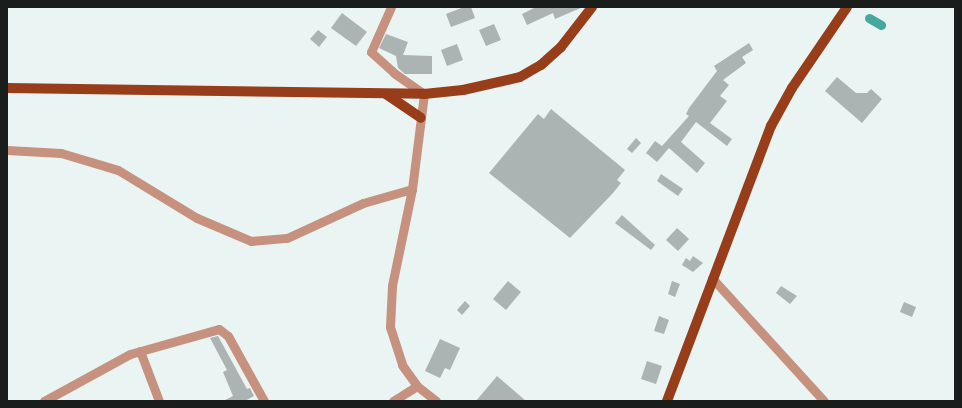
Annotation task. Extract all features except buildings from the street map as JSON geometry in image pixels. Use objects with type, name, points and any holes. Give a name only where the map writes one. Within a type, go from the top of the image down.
[{"type":"main road","points":[[7,88],[382,92],[424,94],[463,90],[520,77],[541,65],[562,47],[592,7]]},
{"type":"main road","points":[[667,401],[712,278],[771,126],[792,88],[847,7]]},
{"type":"main road","points":[[382,92],[421,118]]},
{"type":"street","points":[[391,7],[372,52],[394,73],[424,94],[412,189],[390,308],[394,346],[402,365],[418,386],[436,401]]},
{"type":"street","points":[[7,150],[60,153],[118,170],[197,218],[251,241],[287,238],[363,203],[412,189]]},
{"type":"street","points":[[712,278],[824,401]]},
{"type":"street","points":[[44,401],[140,351],[224,331],[264,401]]},
{"type":"street","points":[[140,351],[158,401]]},
{"type":"street","points":[[393,401],[418,386]]},
{"type":"waterway","points":[[869,18],[881,25]]}]
